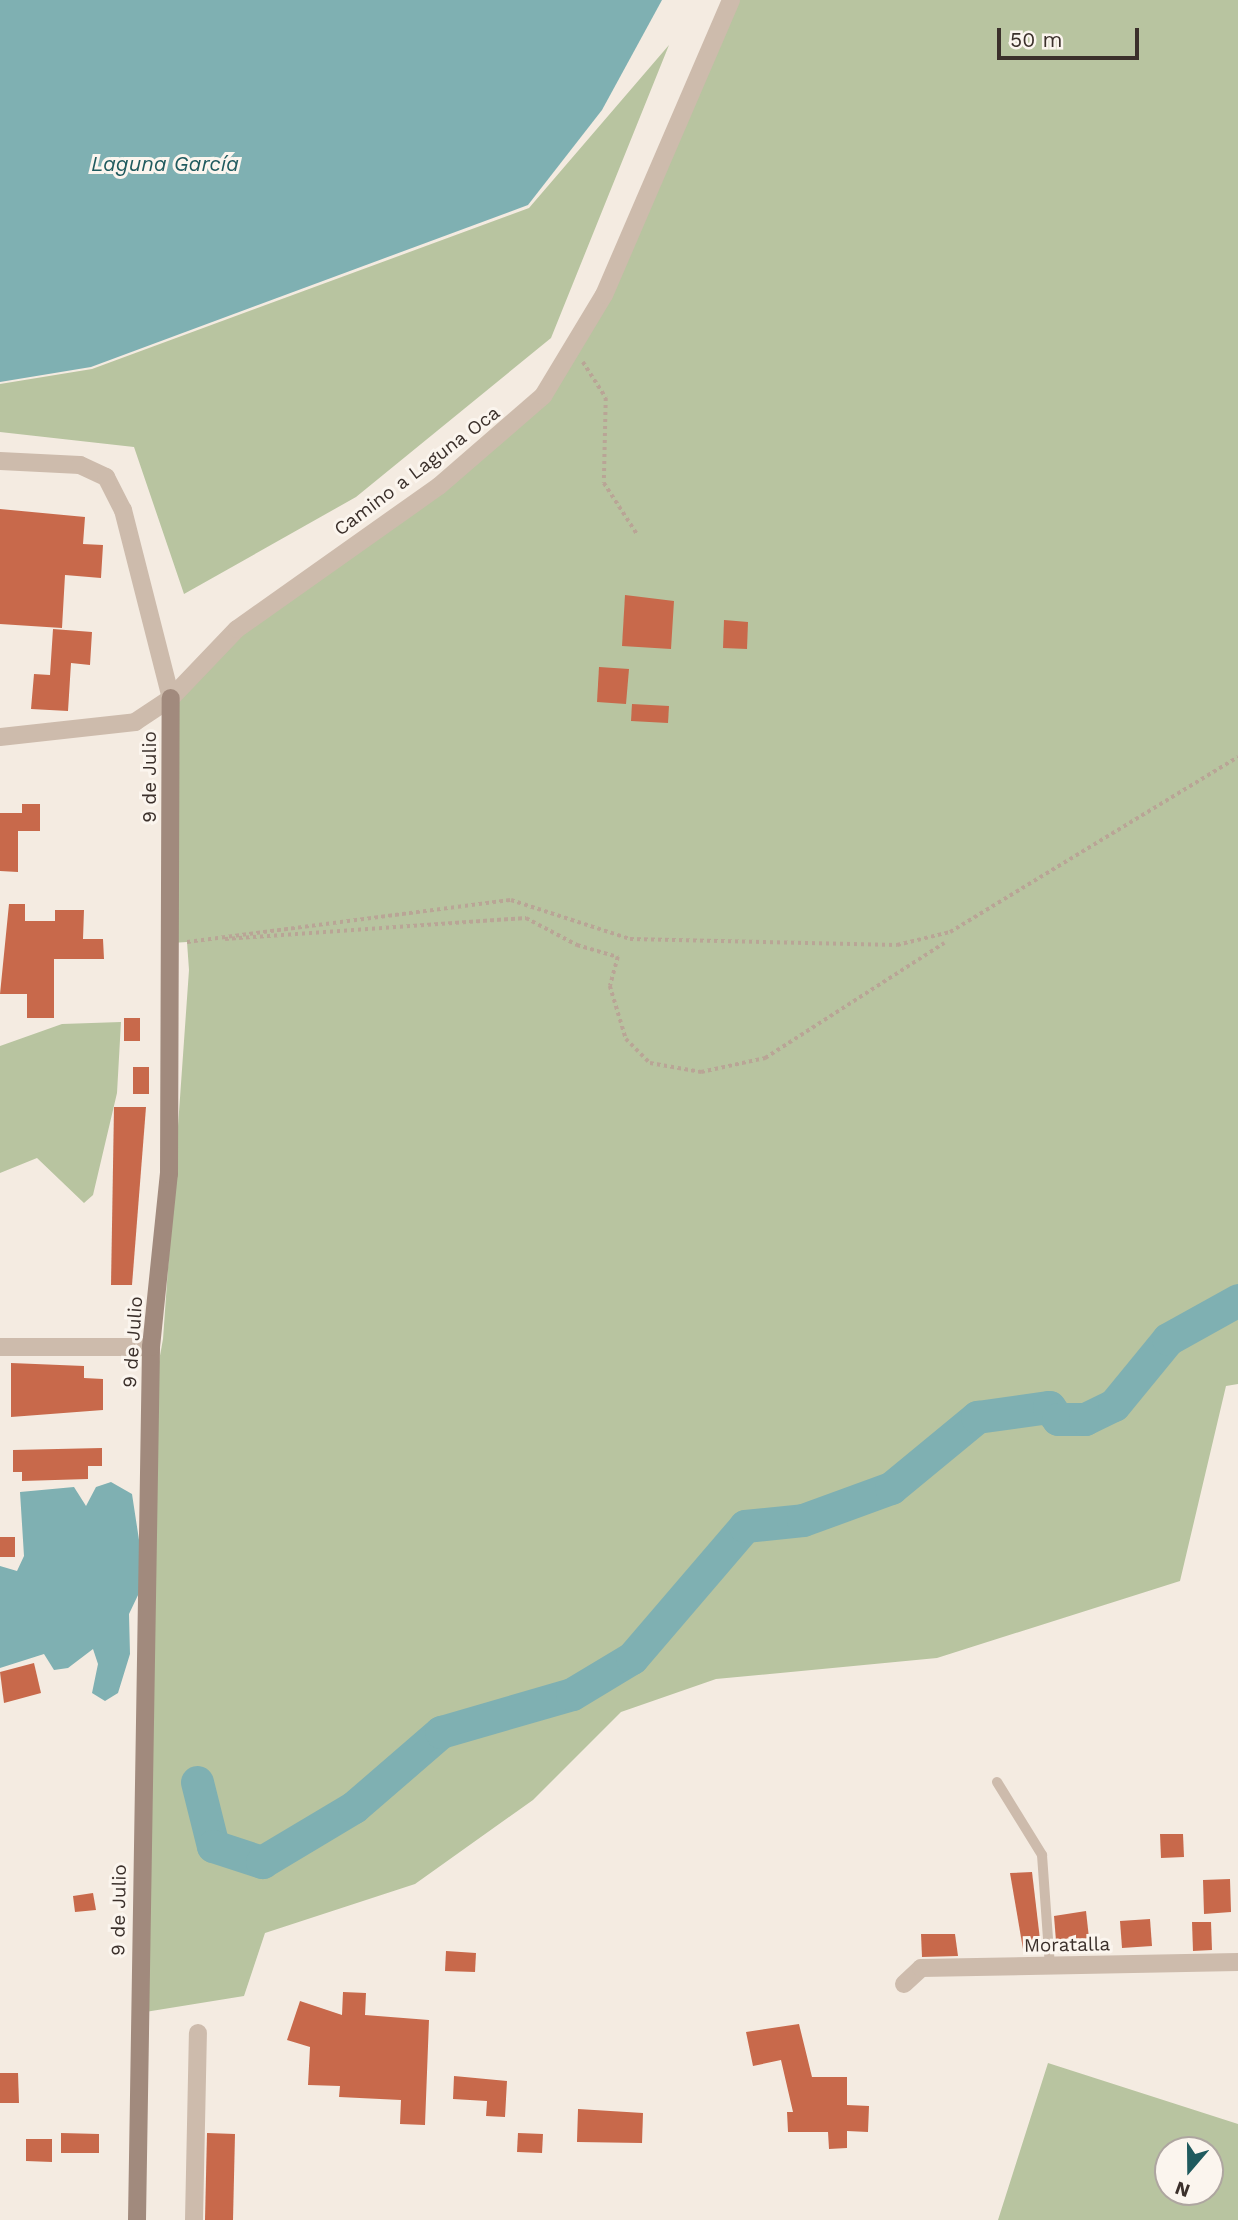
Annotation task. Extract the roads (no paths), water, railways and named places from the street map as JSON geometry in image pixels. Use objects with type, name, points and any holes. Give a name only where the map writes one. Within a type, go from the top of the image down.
[{"type":"main road","name":"9 de Julio","points":[[137,2220],[151,1347],[169,1174],[171,698]]},
{"type":"street","name":"Camino a Laguna Oca","points":[[0,737],[135,722],[171,698],[237,629],[502,437],[572,356],[732,0]]},
{"type":"street","name":"9 de Julio","points":[[0,461],[80,465],[106,477],[123,510],[171,698]]},
{"type":"street","points":[[0,1347],[151,1347]]},
{"type":"street","name":"Moratalla","points":[[904,1984],[921,1968],[1238,1962]]},
{"type":"street","points":[[194,2220],[198,2033]]},
{"type":"lane","points":[[997,1782],[1042,1855],[1051,1966]]},
{"type":"water","name":"Laguna García","points":[[0,0],[662,0],[602,110],[528,205],[91,367],[0,382]]},
{"type":"water","points":[[111,1482],[132,1494],[141,1553],[139,1593],[129,1614],[130,1654],[118,1693],[105,1701],[92,1693],[98,1664],[93,1649],[68,1668],[54,1670],[44,1654],[0,1668],[0,1566],[17,1571],[24,1556],[20,1492],[74,1487],[86,1506],[96,1487]]},
{"type":"waterway","points":[[197,1782],[213,1846],[262,1862],[354,1807],[441,1732],[572,1694],[632,1658],[745,1526],[803,1520],[891,1488],[977,1417],[1049,1407],[1058,1419],[1085,1419],[1114,1405],[1168,1339],[1238,1300]]}]
